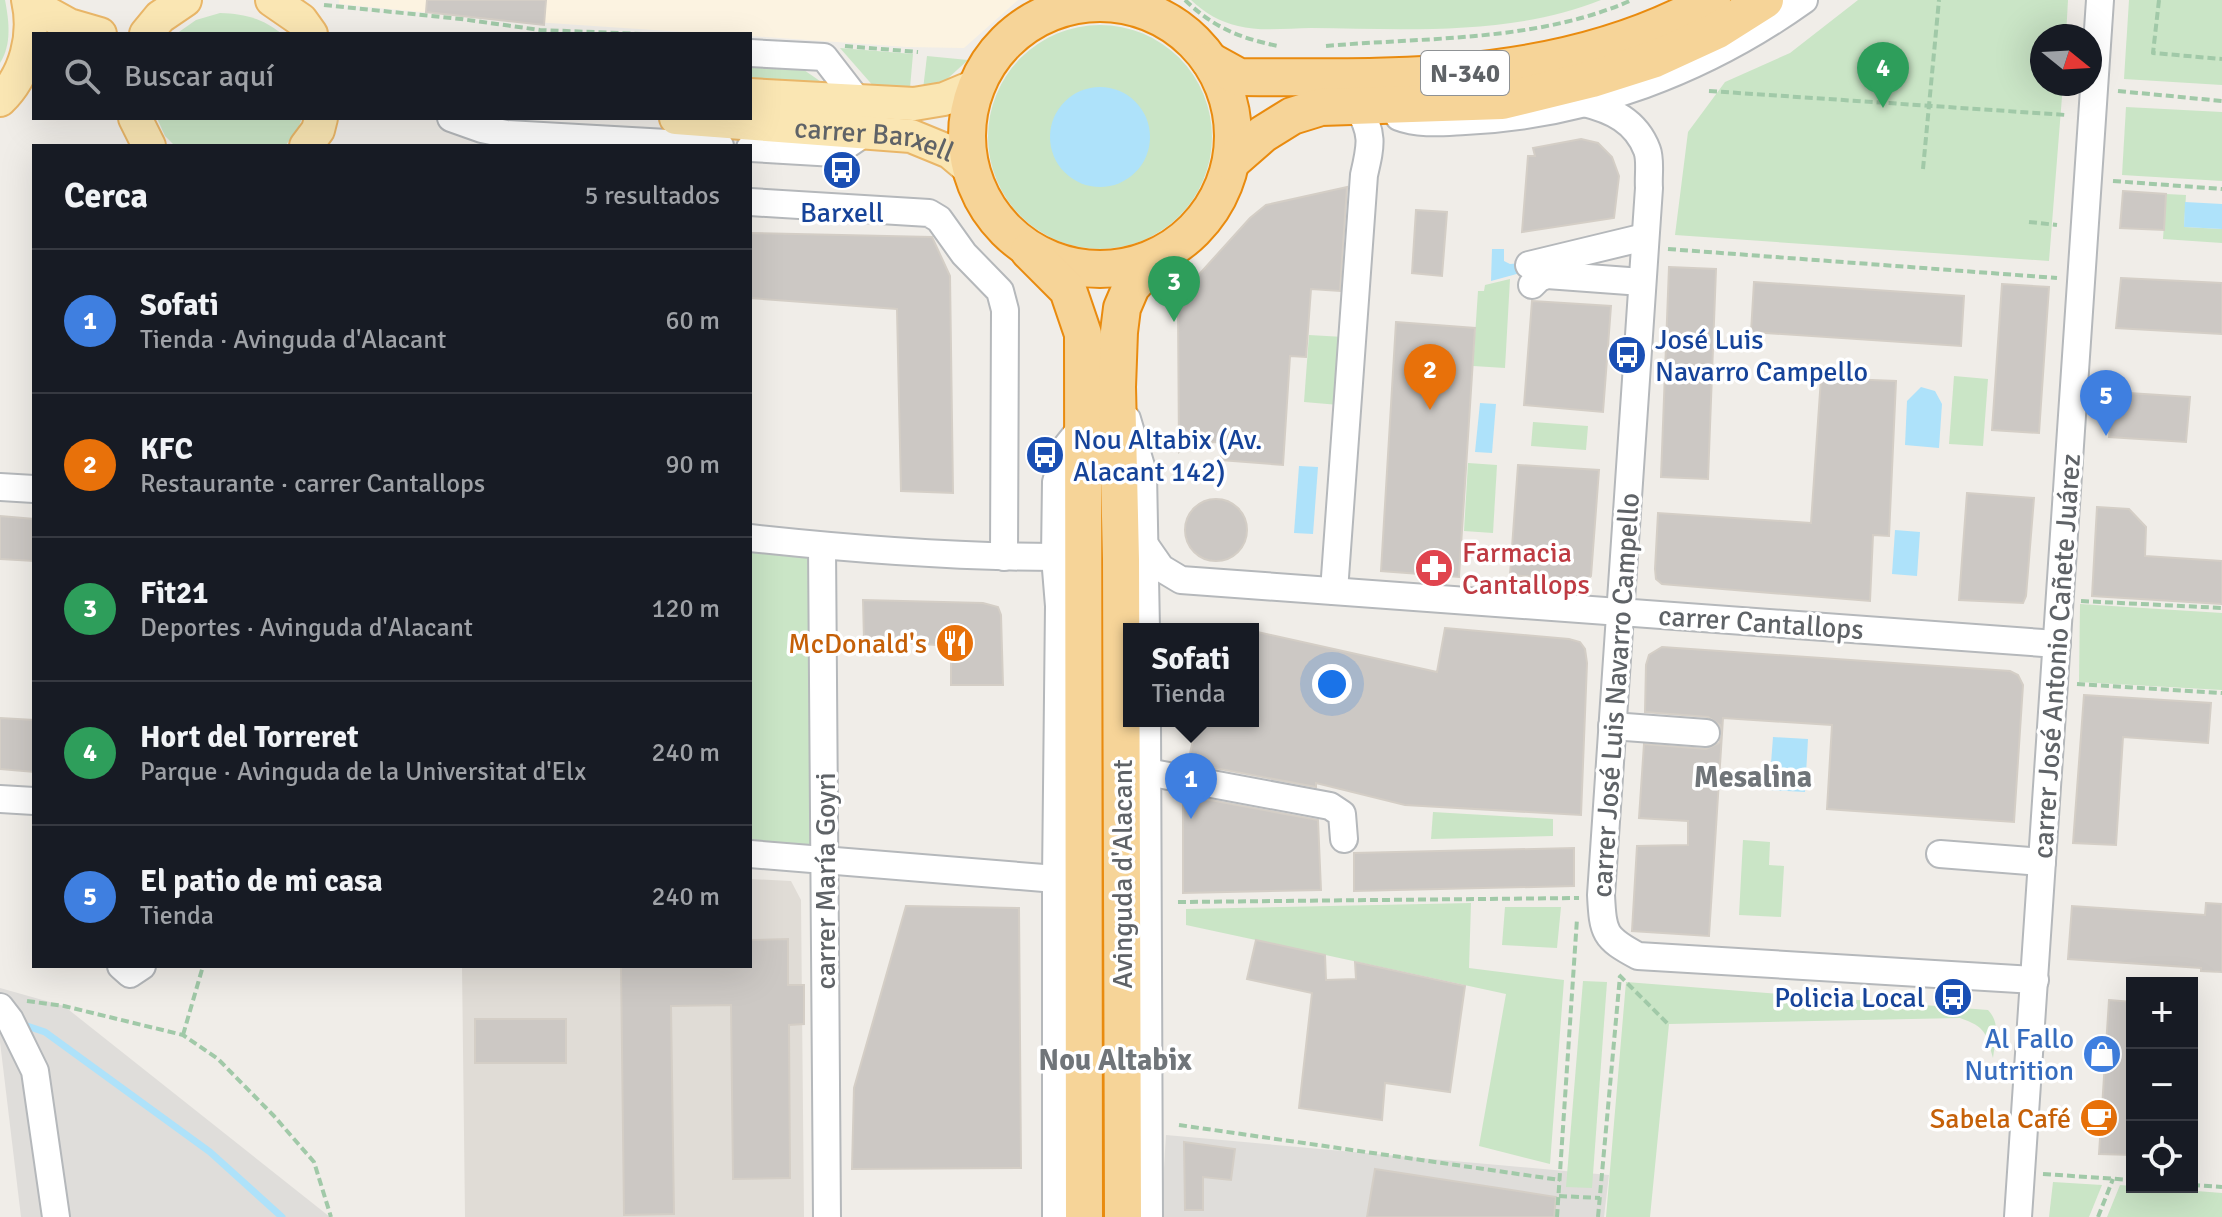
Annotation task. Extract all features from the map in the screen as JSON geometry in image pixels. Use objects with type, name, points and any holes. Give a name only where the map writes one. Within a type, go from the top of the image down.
[{"type":"highway","name":"N-340","points":[[1210,61],[1239,77],[1464,74],[1527,66],[1593,49],[1643,33],[1712,0]]},
{"type":"highway","name":"N-340","points":[[1231,162],[1263,134],[1292,116],[1321,107],[1502,101],[1592,79],[1655,59],[1704,37],[1765,0]]},
{"type":"highway","name":"N-340","points":[[1069,1],[1135,4],[1181,30],[1210,61],[1227,94],[1234,130],[1231,162],[1216,204],[1189,237],[1157,258],[1109,271],[1076,269],[1029,251],[992,217],[969,168],[966,124],[975,86],[1000,47],[1035,19],[1069,1]]},
{"type":"highway","name":"Avinguda d'Alacant","points":[[1029,251],[1068,290],[1083,334],[1084,1217]]},
{"type":"highway","name":"Avinguda d'Alacant","points":[[1123,1217],[1121,559],[1117,387],[1122,308],[1131,287],[1157,258]]},
{"type":"main road","points":[[146,32],[160,17],[185,0]]},
{"type":"main road","points":[[272,0],[306,15]]},
{"type":"main road","points":[[29,2],[69,25],[93,32]]},
{"type":"main road","points":[[13,92],[28,51],[31,27],[29,2]]},
{"type":"main road","name":"carrer Barxell","points":[[752,95],[914,104],[944,99],[975,86]]},
{"type":"main road","name":"carrer Barxell","points":[[703,120],[911,136],[950,152],[969,168]]},
{"type":"street","points":[[1364,106],[1407,120],[1444,122],[1501,120],[1546,113],[1649,83],[1702,61],[1766,27],[1804,0]]},
{"type":"street","name":"carrer José Antonio Cañete Juárez","points":[[2018,1217],[2100,0]]},
{"type":"street","points":[[752,53],[824,57],[858,101]]},
{"type":"street","name":"carrer José Luis Navarro Campello","points":[[1584,103],[1610,110],[1632,125],[1649,152],[1657,243],[1642,282],[1601,895],[1602,923],[1613,943],[1638,956],[2035,980]]},
{"type":"street","points":[[1334,591],[1364,175],[1370,148],[1364,106]]},
{"type":"street","points":[[457,120],[482,129],[550,141],[651,144]]},
{"type":"street","points":[[752,148],[835,153],[866,132]]},
{"type":"street","points":[[752,202],[929,213],[939,219],[964,254],[1000,291],[1005,310],[1004,557]]},
{"type":"street","points":[[1642,282],[1547,275],[1539,278],[1531,275],[1657,243]]},
{"type":"street","name":"Avinguda d'Alacant","points":[[1117,387],[1143,473],[1146,623]]},
{"type":"street","name":"Avinguda d'Alacant","points":[[1056,1217],[1059,606],[1055,557],[1056,482],[1066,447],[1081,428]]},
{"type":"street","points":[[0,487],[32,489]]},
{"type":"street","points":[[752,538],[822,546],[1004,557],[1055,557]]},
{"type":"street","name":"carrer Cantallops","points":[[1145,545],[1161,568],[1181,580],[2057,644]]},
{"type":"street","name":"carrer María Goyri","points":[[822,546],[827,1217]]},
{"type":"street","points":[[1612,726],[1706,733]]},
{"type":"street","name":"Avinguda d'Alacant","points":[[1147,727],[1149,1217]]},
{"type":"street","points":[[1147,772],[1330,806],[1342,814],[1344,839]]},
{"type":"street","points":[[0,799],[32,801]]},
{"type":"street","points":[[752,854],[1056,879]]},
{"type":"street","points":[[1940,854],[2042,862]]},
{"type":"street","points":[[12,1004],[10,1020],[35,1071],[56,1217]]},
{"type":"path","points":[[1185,0],[1206,20],[1232,34],[1276,46],[1288,46]]},
{"type":"path","points":[[1314,47],[1439,39],[1539,28],[1632,0]]},
{"type":"path","points":[[1923,169],[1939,0]]},
{"type":"path","points":[[2159,0],[2153,53],[2222,59]]},
{"type":"path","points":[[306,15],[461,19],[540,30],[592,32]]},
{"type":"path","points":[[1709,91],[2066,115]]},
{"type":"path","points":[[2118,91],[2222,101]]},
{"type":"path","points":[[2108,181],[2222,189]]},
{"type":"path","points":[[2029,222],[2057,225]]},
{"type":"path","points":[[1657,243],[2064,278]]},
{"type":"path","points":[[2077,600],[2222,608]]},
{"type":"path","points":[[2074,684],[2222,693]]},
{"type":"path","points":[[1178,902],[1579,897],[1557,1217]]},
{"type":"path","points":[[1576,934],[1587,945]]},
{"type":"path","points":[[1609,966],[1668,1024]]},
{"type":"path","points":[[183,1035],[202,968]]},
{"type":"path","points":[[1598,1217],[1620,976]]},
{"type":"path","points":[[12,1004],[64,1006],[183,1035],[218,1059],[314,1162],[331,1217]]},
{"type":"path","points":[[1179,1125],[1560,1180]]},
{"type":"path","points":[[2021,1172],[2126,1180]]},
{"type":"path","points":[[2098,1217],[2113,1179]]},
{"type":"path","points":[[2198,1185],[2222,1187]]},
{"type":"path","points":[[1559,1196],[1600,1198]]},
{"type":"shaded area","points":[[339,0],[1018,0],[964,48],[752,36],[752,32],[683,32],[491,19],[339,4]]},
{"type":"shaded area","points":[[752,879],[791,881],[801,900],[804,1217],[465,1217],[462,968],[752,968]]},
{"type":"shaded area","points":[[0,988],[64,1006],[330,1217],[21,1217],[0,1042]]},
{"type":"shaded area","points":[[1166,1135],[1609,1175],[1604,1217],[1161,1217]]},
{"type":"green space","points":[[0,0],[5,0],[8,32],[0,63]]},
{"type":"green space","points":[[1191,0],[1601,0],[1567,12],[1495,25],[1421,29],[1265,29],[1225,22]]},
{"type":"green space","points":[[1858,0],[2068,0],[2067,24],[2030,24],[2030,96],[2062,96],[2049,261],[1675,235],[1688,132],[1725,82],[1790,53]]},
{"type":"green space","points":[[2129,0],[2222,0],[2222,85],[2124,79]]},
{"type":"green space","points":[[220,13],[237,14],[267,24],[279,32],[179,32],[196,20]]},
{"type":"green space","points":[[1100,25],[1143,33],[1179,58],[1204,94],[1212,137],[1204,180],[1179,216],[1143,241],[1100,249],[1057,241],[1021,216],[996,180],[988,137],[996,94],[1021,58],[1057,33]]},
{"type":"green space","points":[[840,48],[913,54],[910,88],[875,88]]},
{"type":"green space","points":[[927,56],[968,60],[946,80],[923,89]]},
{"type":"green space","points":[[752,66],[804,70],[830,88],[752,83]]},
{"type":"green space","points":[[2126,107],[2222,112],[2222,181],[2122,175]]},
{"type":"green space","points":[[158,120],[301,120],[287,144],[173,144],[165,136]]},
{"type":"green space","points":[[2166,194],[2186,195],[2184,227],[2222,229],[2222,243],[2163,239]]},
{"type":"green space","points":[[1510,279],[1505,368],[1473,366],[1478,291],[1484,291],[1485,285]]},
{"type":"green space","points":[[1309,335],[1344,337],[1339,405],[1304,402]]},
{"type":"green space","points":[[1954,376],[1988,379],[1983,446],[1949,444]]},
{"type":"green space","points":[[1533,422],[1588,426],[1586,450],[1531,446]]},
{"type":"green space","points":[[1468,463],[1497,465],[1493,533],[1464,531]]},
{"type":"green space","points":[[752,538],[822,546],[825,860],[752,854]]},
{"type":"green space","points":[[2080,604],[2222,613],[2222,690],[2079,682]]},
{"type":"green space","points":[[1433,812],[1553,819],[1553,836],[1431,839]]},
{"type":"green space","points":[[1743,840],[1770,842],[1769,865],[1784,866],[1781,917],[1739,915]]},
{"type":"green space","points":[[1471,903],[1469,968],[1564,980],[1550,1164],[1479,1146],[1506,994],[1186,925],[1186,909]]},
{"type":"green space","points":[[1505,907],[1561,907],[1557,948],[1502,945]]},
{"type":"green space","points":[[1583,981],[1607,982],[1592,1188],[1566,1187]]},
{"type":"green space","points":[[1626,982],[1988,1010],[1996,1026],[1993,1058],[1984,1032],[1960,1018],[1669,1024],[1650,1217],[1606,1217]]},
{"type":"green space","points":[[2053,1182],[2102,1185],[2089,1217],[2049,1217]]},
{"type":"green space","points":[[2120,1185],[2126,1185],[2126,1193],[2222,1193],[2222,1217],[2107,1217]]},
{"type":"water","points":[[1100,87],[1119,91],[1135,102],[1146,118],[1150,137],[1146,156],[1135,172],[1119,183],[1100,187],[1081,183],[1065,172],[1054,156],[1050,137],[1054,118],[1065,102],[1081,91]]},
{"type":"water","points":[[2185,202],[2222,204],[2222,229],[2184,227]]},
{"type":"water","points":[[1492,249],[1504,249],[1504,261],[1522,263],[1524,272],[1491,281]]},
{"type":"water","points":[[1921,387],[1935,391],[1942,404],[1939,448],[1905,445],[1907,401]]},
{"type":"water","points":[[1480,403],[1496,404],[1492,453],[1475,452]]},
{"type":"water","points":[[1299,466],[1318,467],[1313,534],[1294,533]]},
{"type":"water","points":[[1895,530],[1920,532],[1917,576],[1892,574]]},
{"type":"water","points":[[1773,737],[1808,739],[1805,792],[1769,790]]},
{"type":"building","points":[[427,0],[546,0],[544,25],[426,12]]},
{"type":"building","points":[[1581,139],[1598,143],[1612,157],[1619,176],[1614,218],[1522,232],[1528,156],[1535,156],[1533,148]]},
{"type":"building","points":[[1347,187],[1340,291],[1311,289],[1306,357],[1290,356],[1283,465],[1221,460],[1222,442],[1191,443],[1179,452],[1178,308],[1184,291],[1250,218],[1266,205]]},
{"type":"building","points":[[2123,191],[2166,194],[2164,230],[2120,228]]},
{"type":"building","points":[[1416,210],[1447,212],[1442,276],[1412,273]]},
{"type":"building","points":[[752,233],[932,237],[950,276],[953,493],[901,491],[897,309],[752,298]]},
{"type":"building","points":[[1669,267],[1716,269],[1708,479],[1661,477]]},
{"type":"building","points":[[2121,278],[2222,283],[2222,334],[2116,328]]},
{"type":"building","points":[[1754,282],[1964,296],[1961,346],[1751,332]]},
{"type":"building","points":[[2002,284],[2049,287],[2039,433],[1992,430]]},
{"type":"building","points":[[1532,301],[1611,306],[1603,412],[1524,405]]},
{"type":"building","points":[[1396,322],[1475,328],[1459,577],[1381,571]]},
{"type":"building","points":[[1821,378],[1896,381],[1889,536],[1873,535],[1870,601],[1662,584],[1656,579],[1655,569],[1658,513],[1811,523]]},
{"type":"building","points":[[2113,392],[2190,397],[2186,442],[2109,437]]},
{"type":"building","points":[[1518,465],[1599,470],[1591,576],[1585,581],[1510,575]]},
{"type":"building","points":[[1967,493],[2034,498],[2023,603],[1959,600]]},
{"type":"building","points":[[1210,499],[1222,499],[1238,508],[1245,518],[1245,542],[1238,552],[1222,561],[1210,561],[1190,547],[1185,536],[1185,524],[1199,504]]},
{"type":"building","points":[[2097,507],[2129,509],[2146,527],[2145,556],[2222,561],[2222,604],[2092,596]]},
{"type":"building","points":[[0,516],[32,519],[32,561],[0,559]]},
{"type":"building","name":"McDonald's","points":[[863,600],[983,603],[998,607],[1001,615],[1003,685],[951,685],[951,646],[864,640]]},
{"type":"building","points":[[1445,628],[1580,642],[1585,649],[1587,663],[1581,815],[1405,805],[1316,783],[1316,787],[1188,763],[1196,727],[1259,727],[1259,632],[1437,672]]},
{"type":"building","points":[[1662,647],[2010,671],[2018,675],[2023,685],[2014,822],[1827,809],[1832,725],[1723,718],[1722,735],[1720,725],[1708,717],[1645,712],[1646,665],[1649,655]]},
{"type":"building","points":[[2084,695],[2211,703],[2208,743],[2123,737],[2116,845],[2073,843]]},
{"type":"building","points":[[0,718],[32,720],[32,772],[0,769]]},
{"type":"building","points":[[1722,735],[1709,936],[1632,931],[1637,846],[1688,845],[1688,821],[1639,818],[1644,744],[1706,749],[1719,743]]},
{"type":"building","points":[[1183,795],[1318,820],[1321,890],[1183,893]]},
{"type":"building","points":[[1574,848],[1574,886],[1354,891],[1354,853]]},
{"type":"building","points":[[2206,903],[2222,904],[2222,972],[2068,959],[2072,906],[2205,915]]},
{"type":"building","points":[[906,906],[1019,908],[1021,1168],[852,1169],[854,1088]]},
{"type":"building","points":[[788,939],[788,985],[804,985],[804,1024],[789,1025],[790,1178],[733,1179],[731,1005],[671,1006],[674,1214],[624,1215],[621,968],[752,968],[752,940]]},
{"type":"building","points":[[1256,940],[1325,955],[1326,980],[1356,979],[1355,962],[1465,986],[1450,1092],[1385,1083],[1382,1120],[1299,1108],[1312,993],[1247,979]]},
{"type":"building","points":[[2109,1000],[2126,1001],[2126,1155],[2099,1154]]},
{"type":"building","points":[[475,1019],[566,1019],[566,1063],[475,1063]]},
{"type":"building","points":[[1184,1142],[1235,1149],[1231,1180],[1203,1177],[1203,1210],[1185,1210]]},
{"type":"building","points":[[1375,1169],[1556,1197],[1554,1217],[1367,1217]]},
{"type":"waterway","points":[[21,1024],[45,1032],[210,1152],[282,1217]]},
{"type":"place","name":"Hort del Torreret","points":[[1883,108]]},
{"type":"place","name":"Barxell","points":[[842,170]]},
{"type":"place","name":"Fit21","points":[[1174,322]]},
{"type":"place","name":"José Luis Navarro Campello","points":[[1627,355]]},
{"type":"place","name":"KFC","points":[[1430,410]]},
{"type":"place","name":"El patio de mi casa","points":[[2106,436]]},
{"type":"place","name":"Nou Altabix (Av. Alacant 142)","points":[[1045,455]]},
{"type":"place","name":"Farmacia Cantallops","points":[[1434,568]]},
{"type":"place","name":"McDonald's","points":[[955,643]]},
{"type":"place","name":"Sofati","points":[[1191,819]]},
{"type":"place","name":"Policia Local","points":[[1953,997]]},
{"type":"place","name":"Al Fallo Nutrition","points":[[2102,1054]]},
{"type":"place","name":"Sabela Café","points":[[2099,1118]]},
{"type":"district","name":"Mesalina","points":[[1753,777]]},
{"type":"district","name":"Nou Altabix","points":[[1115,1060]]}]
